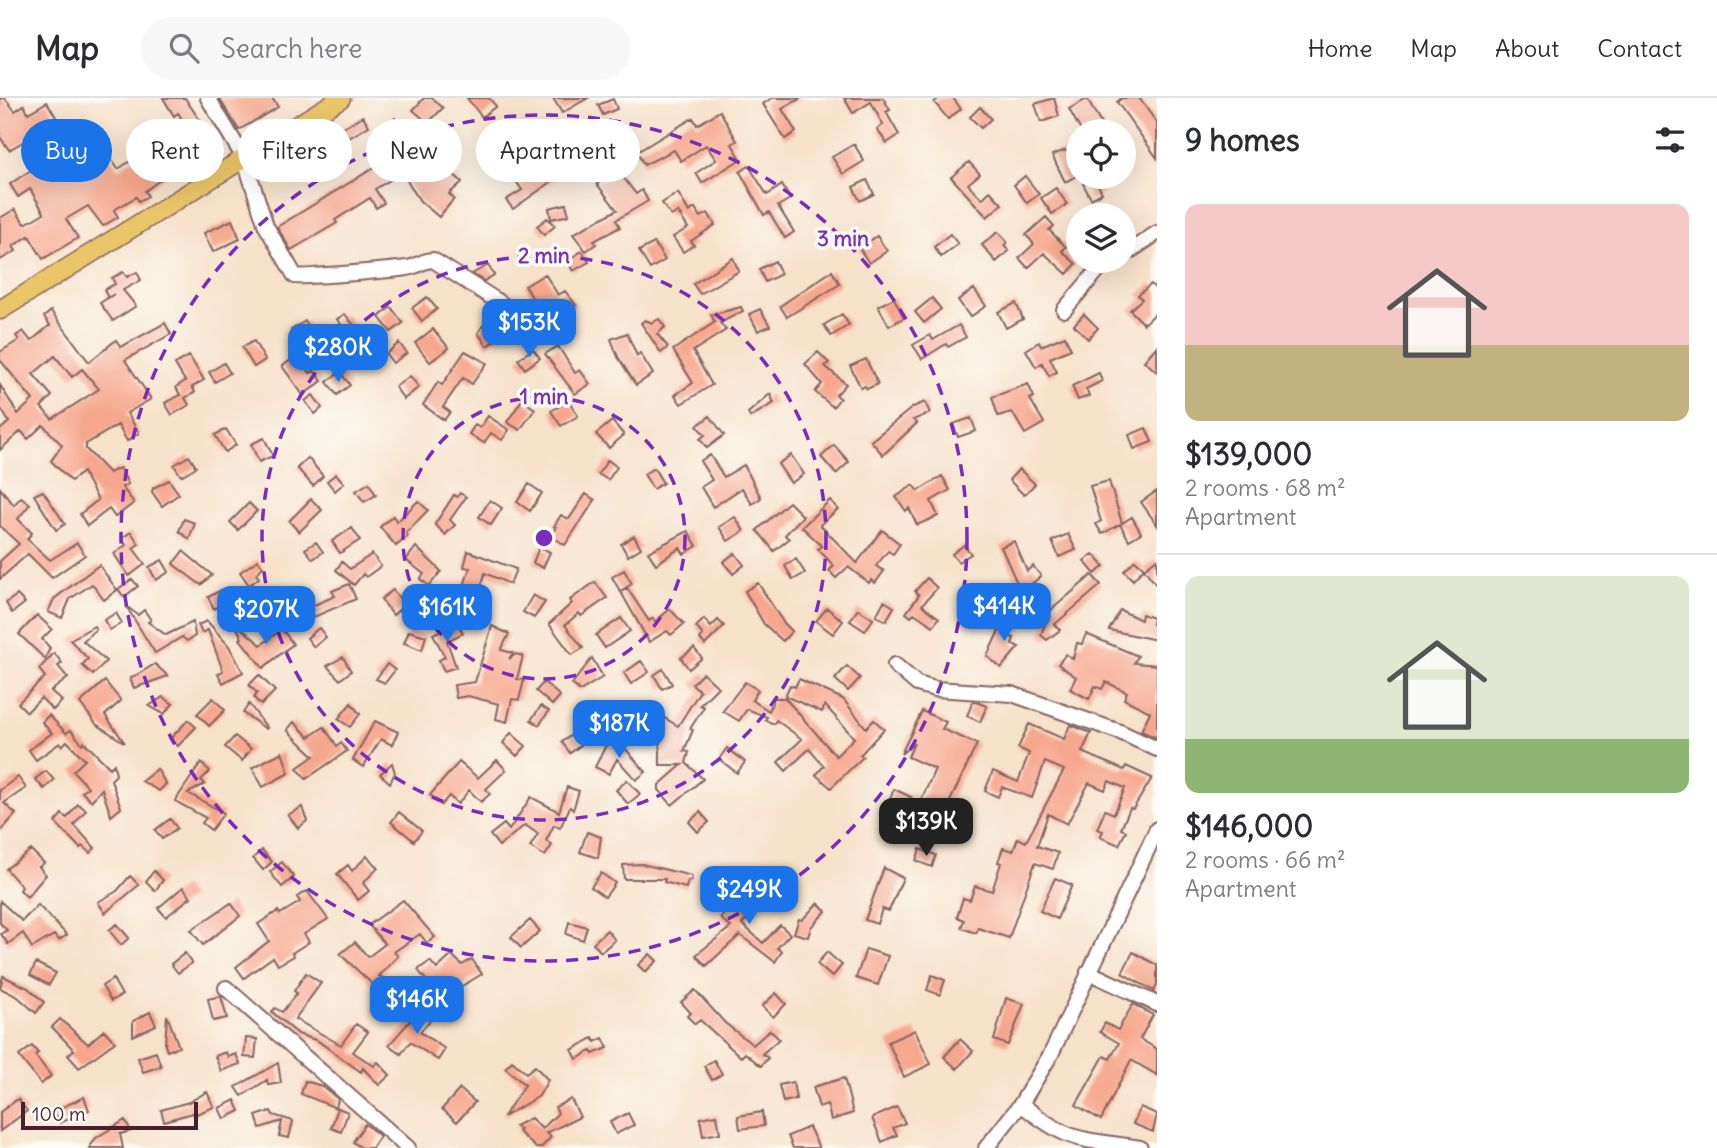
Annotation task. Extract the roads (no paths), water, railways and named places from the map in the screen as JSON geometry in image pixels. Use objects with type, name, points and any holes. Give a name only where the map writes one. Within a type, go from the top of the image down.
[{"type":"main road","points":[[307,119],[341,98]]},
{"type":"main road","points":[[0,310],[238,162]]},
{"type":"street","points":[[208,98],[238,148]]},
{"type":"street","points":[[252,182],[266,226],[295,276],[302,279],[341,272],[408,268],[433,260],[502,304]]},
{"type":"street","points":[[1136,247],[1157,233]]},
{"type":"street","points":[[1064,310],[1095,273]]},
{"type":"street","points":[[895,665],[917,684],[935,689],[1012,694],[1120,732],[1157,749]]},
{"type":"street","points":[[986,1148],[1021,1104],[1051,1054],[1157,829]]},
{"type":"street","points":[[1088,972],[1157,1004]]},
{"type":"street","points":[[226,988],[408,1148]]},
{"type":"street","points":[[1021,1104],[1054,1130],[1075,1139],[1131,1147]]}]
